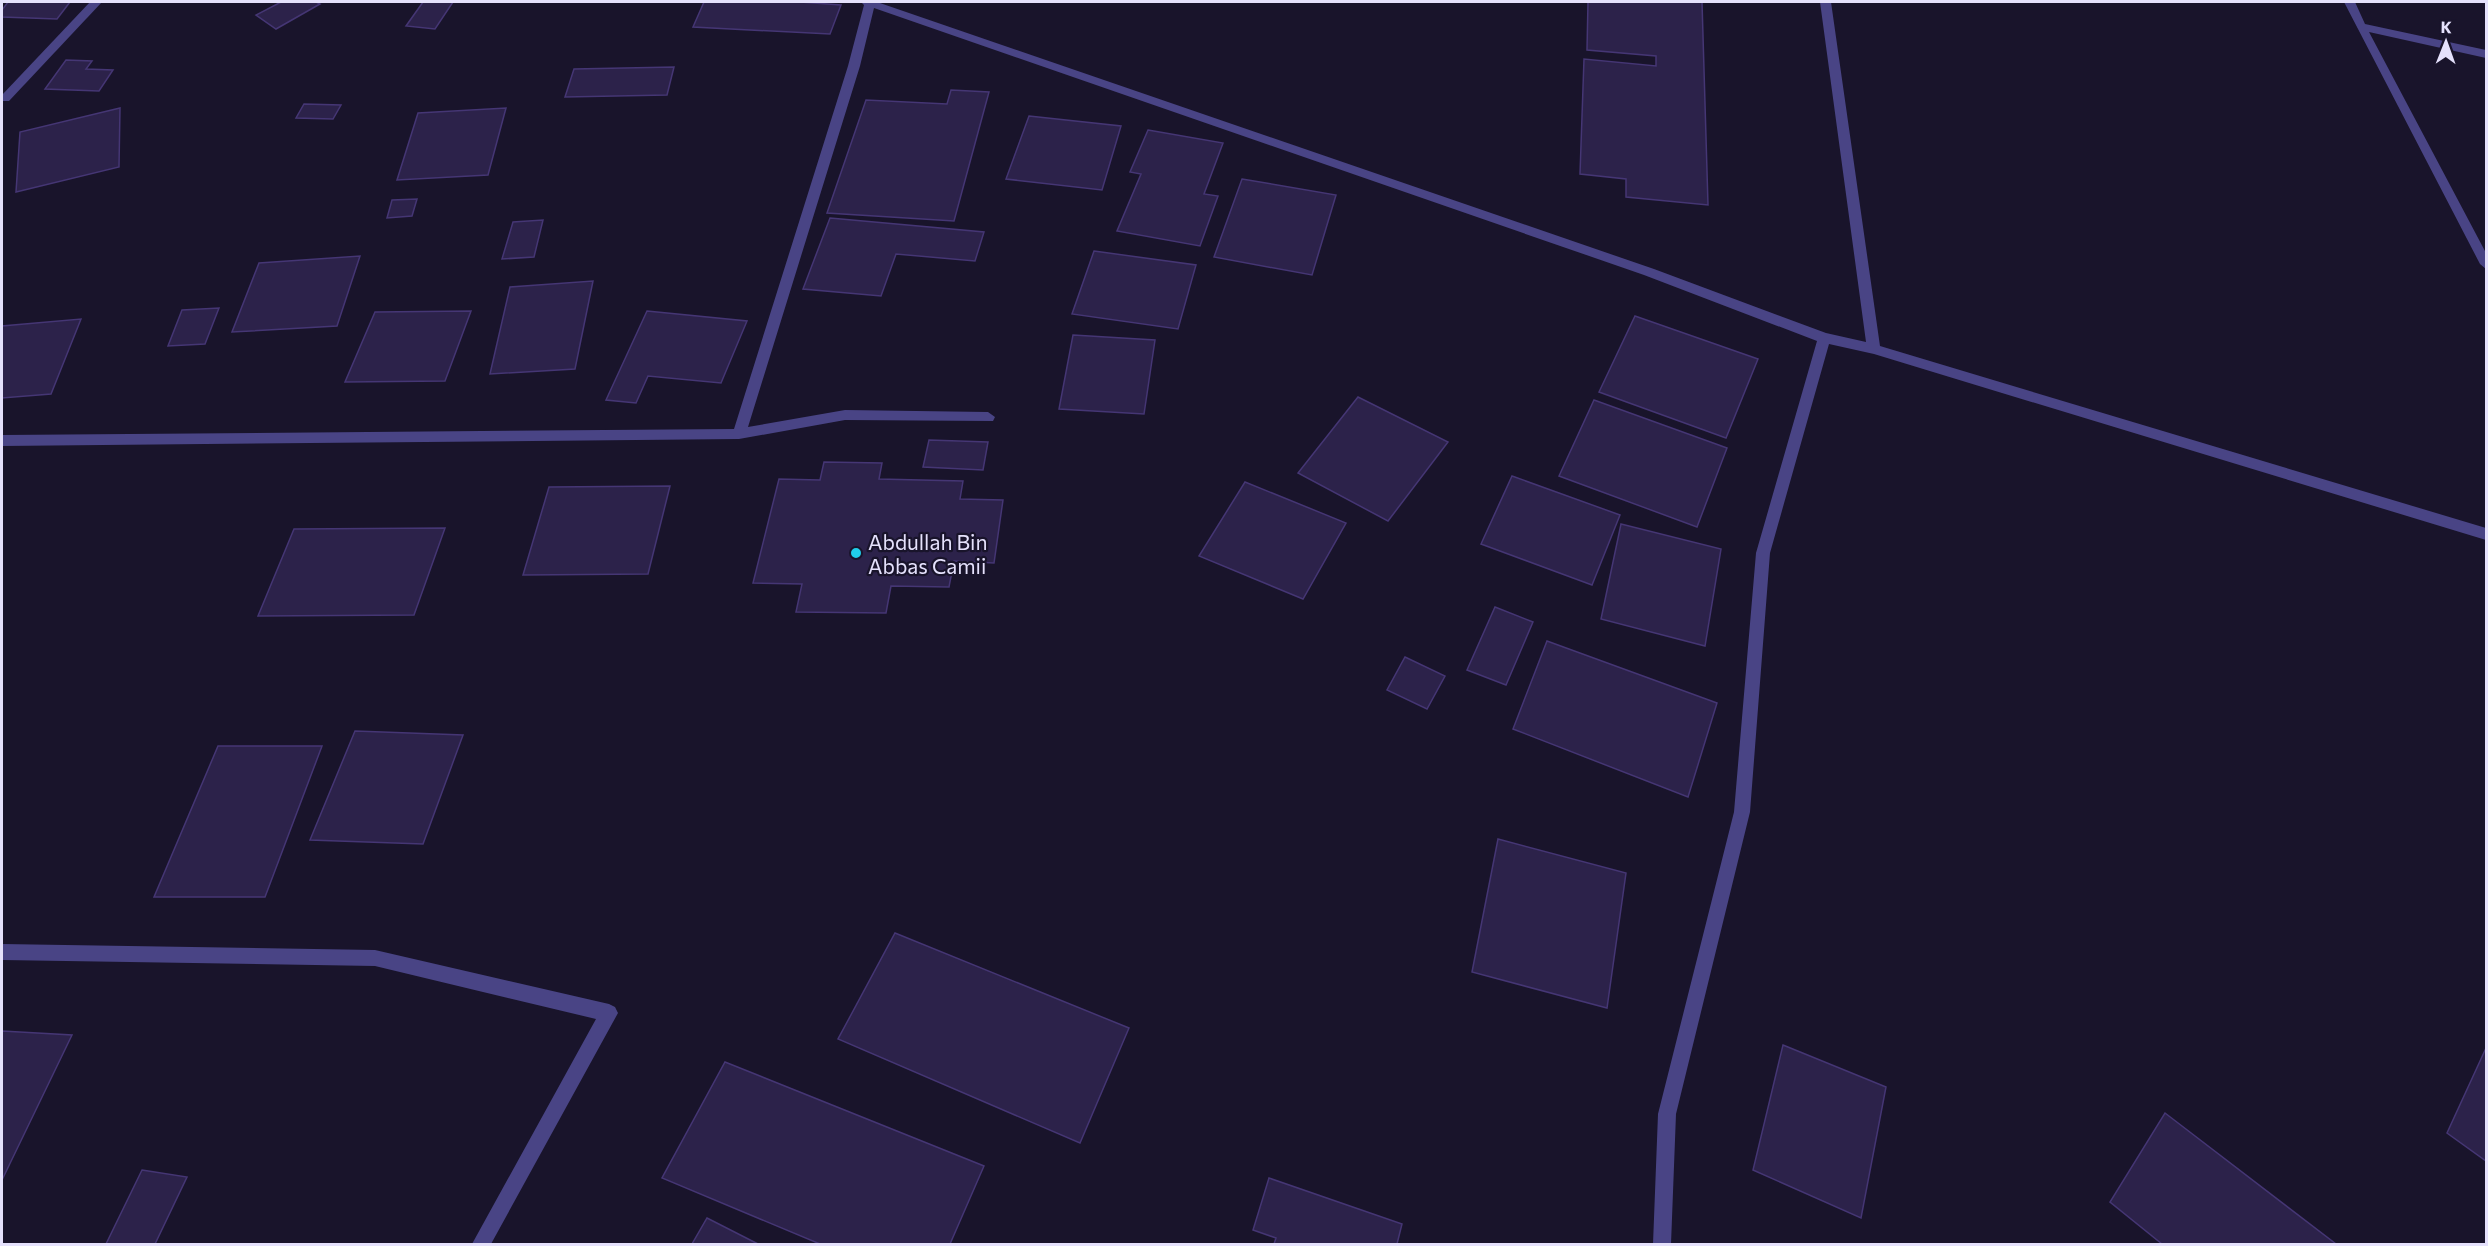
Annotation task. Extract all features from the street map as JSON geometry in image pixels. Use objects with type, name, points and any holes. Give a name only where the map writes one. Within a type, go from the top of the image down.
[{"type":"street","points":[[5,98],[96,2]]},
{"type":"street","points":[[739,434],[854,66],[868,2],[1649,272],[1824,338],[1874,349],[2487,534]]},
{"type":"street","points":[[1826,2],[1874,349]]},
{"type":"street","points":[[2350,2],[2361,27],[2487,264]]},
{"type":"street","points":[[2361,27],[2487,54]]},
{"type":"street","points":[[1662,1245],[1667,1113],[1742,812],[1763,553],[1824,338]]},
{"type":"street","points":[[2,441],[739,434],[845,415],[987,417]]},
{"type":"street","points":[[2,952],[375,958],[609,1013],[481,1245]]},
{"type":"building","points":[[8,2],[70,2],[57,19],[2,17],[2,10]]},
{"type":"building","points":[[281,2],[320,4],[276,29],[256,15]]},
{"type":"building","points":[[423,2],[453,2],[435,29],[406,26]]},
{"type":"building","points":[[704,2],[800,2],[841,5],[830,34],[693,27]]},
{"type":"building","points":[[1588,2],[1702,2],[1708,205],[1626,197],[1626,179],[1580,174],[1584,59],[1656,66],[1656,56],[1587,50]]},
{"type":"building","points":[[66,60],[92,61],[86,69],[113,70],[99,91],[45,89]]},
{"type":"building","points":[[674,67],[667,95],[565,97],[574,69]]},
{"type":"building","points":[[951,90],[989,92],[954,221],[827,213],[866,100],[947,104]]},
{"type":"building","points":[[304,104],[341,105],[333,119],[296,118]]},
{"type":"building","points":[[120,108],[119,167],[16,192],[20,132]]},
{"type":"building","points":[[506,108],[488,175],[397,180],[418,113]]},
{"type":"building","points":[[1029,116],[1121,126],[1102,190],[1006,179]]},
{"type":"building","points":[[1148,130],[1223,143],[1204,194],[1218,196],[1200,246],[1117,231],[1141,174],[1130,172]]},
{"type":"building","points":[[1242,179],[1336,195],[1312,275],[1214,257]]},
{"type":"building","points":[[417,199],[412,216],[387,218],[392,200]]},
{"type":"building","points":[[830,218],[984,232],[975,261],[896,254],[881,296],[803,289]]},
{"type":"building","points":[[543,220],[534,257],[502,259],[513,222]]},
{"type":"building","points":[[1094,251],[1196,265],[1178,329],[1072,314]]},
{"type":"building","points":[[360,256],[337,326],[232,332],[259,263]]},
{"type":"building","points":[[593,281],[575,369],[490,374],[510,287]]},
{"type":"building","points":[[219,308],[205,344],[168,346],[182,310]]},
{"type":"building","points":[[471,311],[445,381],[345,382],[375,312]]},
{"type":"building","points":[[647,311],[747,321],[721,383],[648,376],[636,403],[606,400]]},
{"type":"building","points":[[1635,316],[1758,359],[1726,438],[1599,392]]},
{"type":"building","points":[[81,319],[51,394],[2,398],[2,326]]},
{"type":"building","points":[[1073,335],[1155,340],[1144,414],[1059,409]]},
{"type":"building","points":[[1358,397],[1448,442],[1388,521],[1298,473]]},
{"type":"building","points":[[1594,400],[1727,448],[1697,527],[1559,476]]},
{"type":"building","points":[[929,440],[988,442],[983,470],[923,467]]},
{"type":"building","points":[[824,462],[882,463],[879,479],[963,481],[960,499],[1003,500],[994,563],[954,561],[949,587],[891,586],[886,613],[796,612],[802,584],[753,583],[779,479],[820,480]]},
{"type":"building","points":[[1512,476],[1620,515],[1592,585],[1481,544]]},
{"type":"building","points":[[1245,482],[1346,523],[1303,599],[1199,556]]},
{"type":"building","points":[[670,486],[648,574],[523,575],[549,487]]},
{"type":"building","points":[[1621,524],[1721,549],[1705,646],[1601,619]]},
{"type":"building","points":[[445,528],[414,615],[258,616],[294,529]]},
{"type":"building","points":[[1495,607],[1533,622],[1506,685],[1467,670]]},
{"type":"building","points":[[1547,641],[1717,703],[1688,797],[1513,729]]},
{"type":"building","points":[[1405,657],[1445,676],[1427,709],[1387,690]]},
{"type":"building","points":[[355,731],[463,735],[423,844],[310,840]]},
{"type":"building","points":[[218,746],[322,746],[265,897],[154,897]]},
{"type":"building","points":[[1498,839],[1626,873],[1607,1008],[1472,972]]},
{"type":"building","points":[[895,933],[1129,1028],[1080,1143],[838,1039]]},
{"type":"building","points":[[2,1031],[72,1035],[2,1180]]},
{"type":"building","points":[[1783,1045],[1886,1087],[1861,1218],[1753,1170]]},
{"type":"building","points":[[2486,1048],[2486,1161],[2447,1133]]},
{"type":"building","points":[[725,1062],[984,1166],[950,1244],[820,1244],[662,1178]]},
{"type":"building","points":[[2165,1113],[2336,1244],[2162,1244],[2110,1202]]},
{"type":"building","points":[[142,1170],[187,1177],[155,1244],[106,1244]]},
{"type":"building","points":[[1269,1178],[1402,1224],[1397,1244],[1274,1244],[1276,1238],[1253,1230]]},
{"type":"building","points":[[707,1218],[758,1244],[692,1244]]},
{"type":"place","name":"Abdullah Bin Abbas Camii","points":[[856,553]]}]
